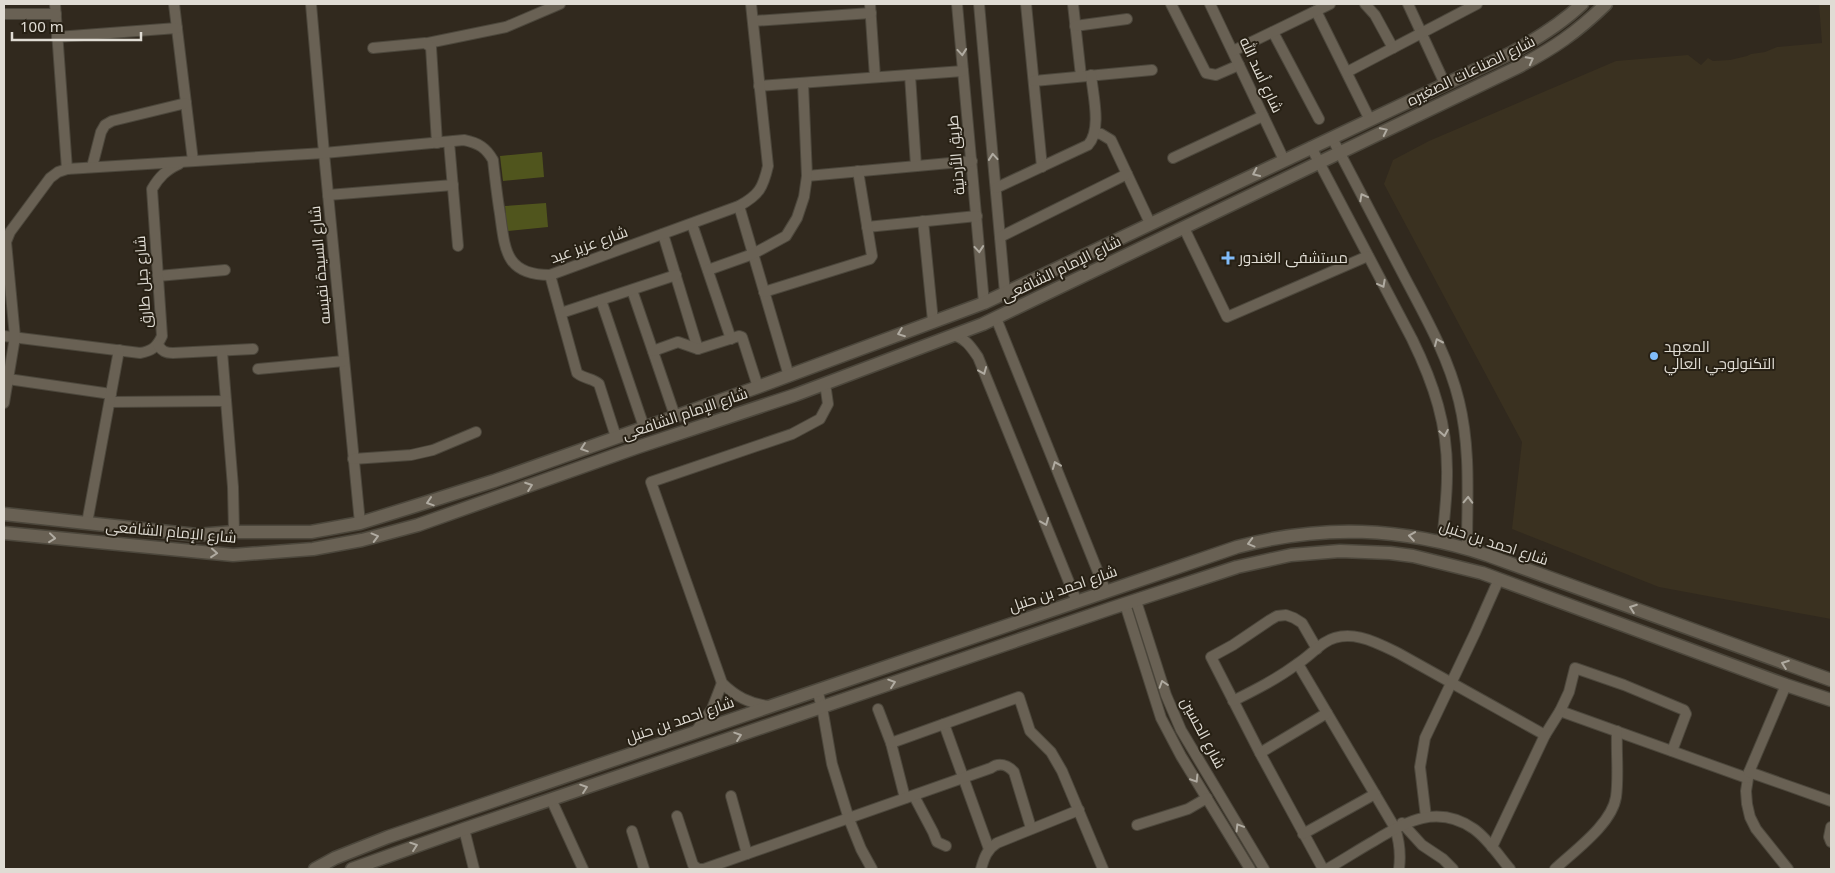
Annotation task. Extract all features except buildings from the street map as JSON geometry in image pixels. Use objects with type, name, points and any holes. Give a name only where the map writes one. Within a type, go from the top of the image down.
[{"type":"street","points":[[174,4],[193,161]]},
{"type":"street","name":"شارع السيدة نفيسه","points":[[311,4],[360,523]]},
{"type":"street","points":[[373,48],[428,44],[496,30],[560,4]]},
{"type":"street","name":"شارع عزيز عيد","points":[[67,168],[324,153],[464,140],[477,142],[487,150],[493,160],[503,241],[508,257],[519,268],[534,275],[550,275],[692,224],[739,206],[754,198],[764,183],[768,166],[751,4]]},
{"type":"street","name":"طريق الأردنية","points":[[957,4],[984,303]]},
{"type":"street","points":[[979,4],[1005,293]]},
{"type":"street","points":[[1026,4],[1042,167]]},
{"type":"street","points":[[996,188],[1088,145],[1095,133],[1086,76],[1075,26],[1073,4]]},
{"type":"street","points":[[1171,4],[1206,73],[1216,74],[1240,65]]},
{"type":"street","name":"شارع أسد الله","points":[[1211,4],[1284,160]]},
{"type":"street","points":[[1233,51],[1330,4]]},
{"type":"street","points":[[1365,4],[1375,15],[1393,48]]},
{"type":"street","points":[[1408,4],[1445,84]]},
{"type":"street","points":[[1347,72],[1476,4]]},
{"type":"street","name":"شارع الصناعات الصغيره","points":[[1332,138],[1541,37],[1582,4]]},
{"type":"street","name":"شارع الصناعات الصغيره","points":[[1340,153],[1552,49],[1582,27],[1606,4]]},
{"type":"street","points":[[4,14],[55,9],[67,168],[50,178],[10,232],[6,242],[15,337],[4,403]]},
{"type":"street","points":[[753,21],[871,9],[875,77]]},
{"type":"street","points":[[1316,11],[1370,120]]},
{"type":"street","points":[[1075,26],[1127,19]]},
{"type":"street","points":[[57,37],[177,28]]},
{"type":"street","points":[[1273,32],[1319,120]]},
{"type":"street","points":[[428,44],[431,46],[437,143]]},
{"type":"street","points":[[1034,81],[1152,70]]},
{"type":"street","points":[[760,86],[963,71]]},
{"type":"street","points":[[910,75],[916,166]]},
{"type":"street","points":[[708,270],[753,254],[786,236],[797,218],[804,198],[807,176],[803,83]]},
{"type":"street","points":[[92,167],[101,132],[105,125],[112,121],[186,103]]},
{"type":"street","points":[[1173,158],[1263,116]]},
{"type":"street","points":[[1095,133],[1111,140],[1150,223]]},
{"type":"street","points":[[1332,138],[1432,328],[1447,363],[1459,400],[1466,438],[1469,477],[1467,548]]},
{"type":"street","name":"شارع الإمام الشافعى","points":[[4,514],[197,535],[234,532],[311,532],[360,523],[494,481],[789,376],[984,303],[1332,138]]},
{"type":"street","points":[[449,142],[458,246]]},
{"type":"street","points":[[1311,148],[1428,372],[1439,406],[1446,441],[1448,477],[1442,542]]},
{"type":"street","name":"شارع الإمام الشافعى","points":[[4,533],[233,555],[313,549],[362,540],[418,525],[823,384],[954,335],[996,318],[1340,153]]},
{"type":"street","points":[[807,176],[972,161]]},
{"type":"street","name":"شارع جبل طارق","points":[[4,336],[140,353],[150,351],[158,345],[162,336],[152,189],[159,177],[170,168],[182,162]]},
{"type":"street","points":[[764,292],[870,259],[872,256],[858,172]]},
{"type":"street","points":[[1000,237],[1127,174]]},
{"type":"street","points":[[328,195],[453,185]]},
{"type":"street","points":[[739,206],[789,376]]},
{"type":"street","points":[[867,227],[977,216]]},
{"type":"street","points":[[923,221],[933,322]]},
{"type":"street","points":[[692,224],[731,340]]},
{"type":"street","points":[[1184,228],[1227,317],[1368,256]]},
{"type":"street","points":[[663,234],[698,349]]},
{"type":"street","points":[[158,276],[225,270]]},
{"type":"street","points":[[550,275],[577,373],[599,384],[616,437]]},
{"type":"street","points":[[561,314],[676,275]]},
{"type":"street","points":[[632,290],[675,416]]},
{"type":"street","points":[[601,300],[644,427]]},
{"type":"street","points":[[996,318],[1106,592]]},
{"type":"street","points":[[954,335],[968,342],[978,357],[1077,602]]},
{"type":"street","points":[[653,350],[678,342],[698,349],[739,336],[743,339],[758,387]]},
{"type":"street","points":[[158,345],[161,350],[167,353],[254,349]]},
{"type":"street","points":[[87,523],[119,350]]},
{"type":"street","points":[[222,351],[233,487],[234,532]]},
{"type":"street","points":[[258,369],[344,361]]},
{"type":"street","points":[[8,379],[110,398],[226,401]]},
{"type":"street","points":[[768,706],[742,700],[722,683],[651,482],[792,434],[820,419],[828,404],[823,384]]},
{"type":"street","points":[[660,422],[666,438]]},
{"type":"street","points":[[353,459],[411,455],[433,450],[476,432]]},
{"type":"street","points":[[71,540],[74,522]]},
{"type":"street","name":"شارع احمد بن حنبل","points":[[316,869],[335,858],[388,837],[768,706],[1236,547],[1289,536],[1324,532],[1393,533],[1467,548],[1831,680]]},
{"type":"street","points":[[1289,536],[1291,555]]},
{"type":"street","points":[[352,869],[551,799],[1237,567],[1291,555],[1340,551],[1413,556],[1498,579],[1831,700]]},
{"type":"street","points":[[1426,817],[1421,775],[1422,746],[1498,579]]},
{"type":"street","points":[[1606,618],[1613,601]]},
{"type":"street","name":"شارع الحسين","points":[[1130,603],[1166,695],[1188,742],[1264,869]]},
{"type":"street","name":"شارع الحسين","points":[[1130,603],[1153,696],[1161,718],[1177,749],[1250,869]]},
{"type":"street","points":[[1317,649],[1302,623],[1286,615],[1277,616],[1212,657],[1260,753],[1324,869]]},
{"type":"street","points":[[1233,701],[1266,684],[1298,664],[1326,642],[1338,638],[1362,638],[1374,641],[1398,653],[1545,735]]},
{"type":"street","points":[[1298,664],[1375,794],[1399,826],[1443,859],[1453,869]]},
{"type":"street","points":[[1492,847],[1545,735],[1569,692],[1576,668],[1624,685],[1684,710],[1686,714],[1672,751]]},
{"type":"street","points":[[696,731],[712,709],[722,683]]},
{"type":"street","points":[[1786,685],[1748,775],[1746,804],[1756,829],[1788,869]]},
{"type":"street","points":[[817,690],[822,707],[832,764],[860,849],[870,869]]},
{"type":"street","points":[[891,743],[1019,697],[1030,731],[1057,761],[1103,869]]},
{"type":"street","points":[[878,709],[910,797],[934,832],[937,842],[946,846]]},
{"type":"street","points":[[1560,711],[1672,751],[1831,801]]},
{"type":"street","points":[[1260,753],[1327,713]]},
{"type":"street","points":[[944,724],[989,849]]},
{"type":"street","points":[[1554,869],[1602,824],[1611,812],[1616,798],[1617,732]]},
{"type":"street","points":[[1177,749],[1188,742]]},
{"type":"street","points":[[677,816],[692,862],[698,869],[704,869],[991,768],[996,764],[1010,767],[1014,772],[1031,828]]},
{"type":"street","points":[[1303,834],[1375,794]]},
{"type":"street","points":[[730,796],[747,854]]},
{"type":"street","points":[[1137,825],[1188,809],[1207,798]]},
{"type":"street","points":[[551,799],[583,869]]},
{"type":"street","points":[[981,869],[984,856],[997,842],[1079,810]]},
{"type":"street","points":[[1327,869],[1399,826],[1426,817],[1438,816],[1463,823],[1474,829],[1510,869]]},
{"type":"street","points":[[1398,869],[1401,856],[1399,826]]},
{"type":"street","points":[[1831,827],[1829,837],[1831,842]]},
{"type":"street","points":[[464,829],[474,869]]},
{"type":"street","points":[[632,831],[644,869]]},
{"type":"street","points":[[387,856],[388,837]]},
{"type":"shaded area","name":"المعهد التكنولوجي العالي","points":[[1819,4],[1831,4],[1831,619],[1659,587],[1512,529],[1522,442],[1384,184],[1393,160],[1429,141],[1616,61],[1688,55],[1701,65],[1708,58],[1713,61],[1730,60],[1765,52],[1777,47],[1822,43]]},
{"type":"green space","points":[[542,152],[544,177],[503,181],[500,156]]},
{"type":"green space","points":[[546,203],[548,227],[507,231],[505,206]]},
{"type":"place","name":"مستشفى الغندور","points":[[1228,258]]},
{"type":"place","name":"المعهد التكنولوجي العالي","points":[[1654,356]]}]
